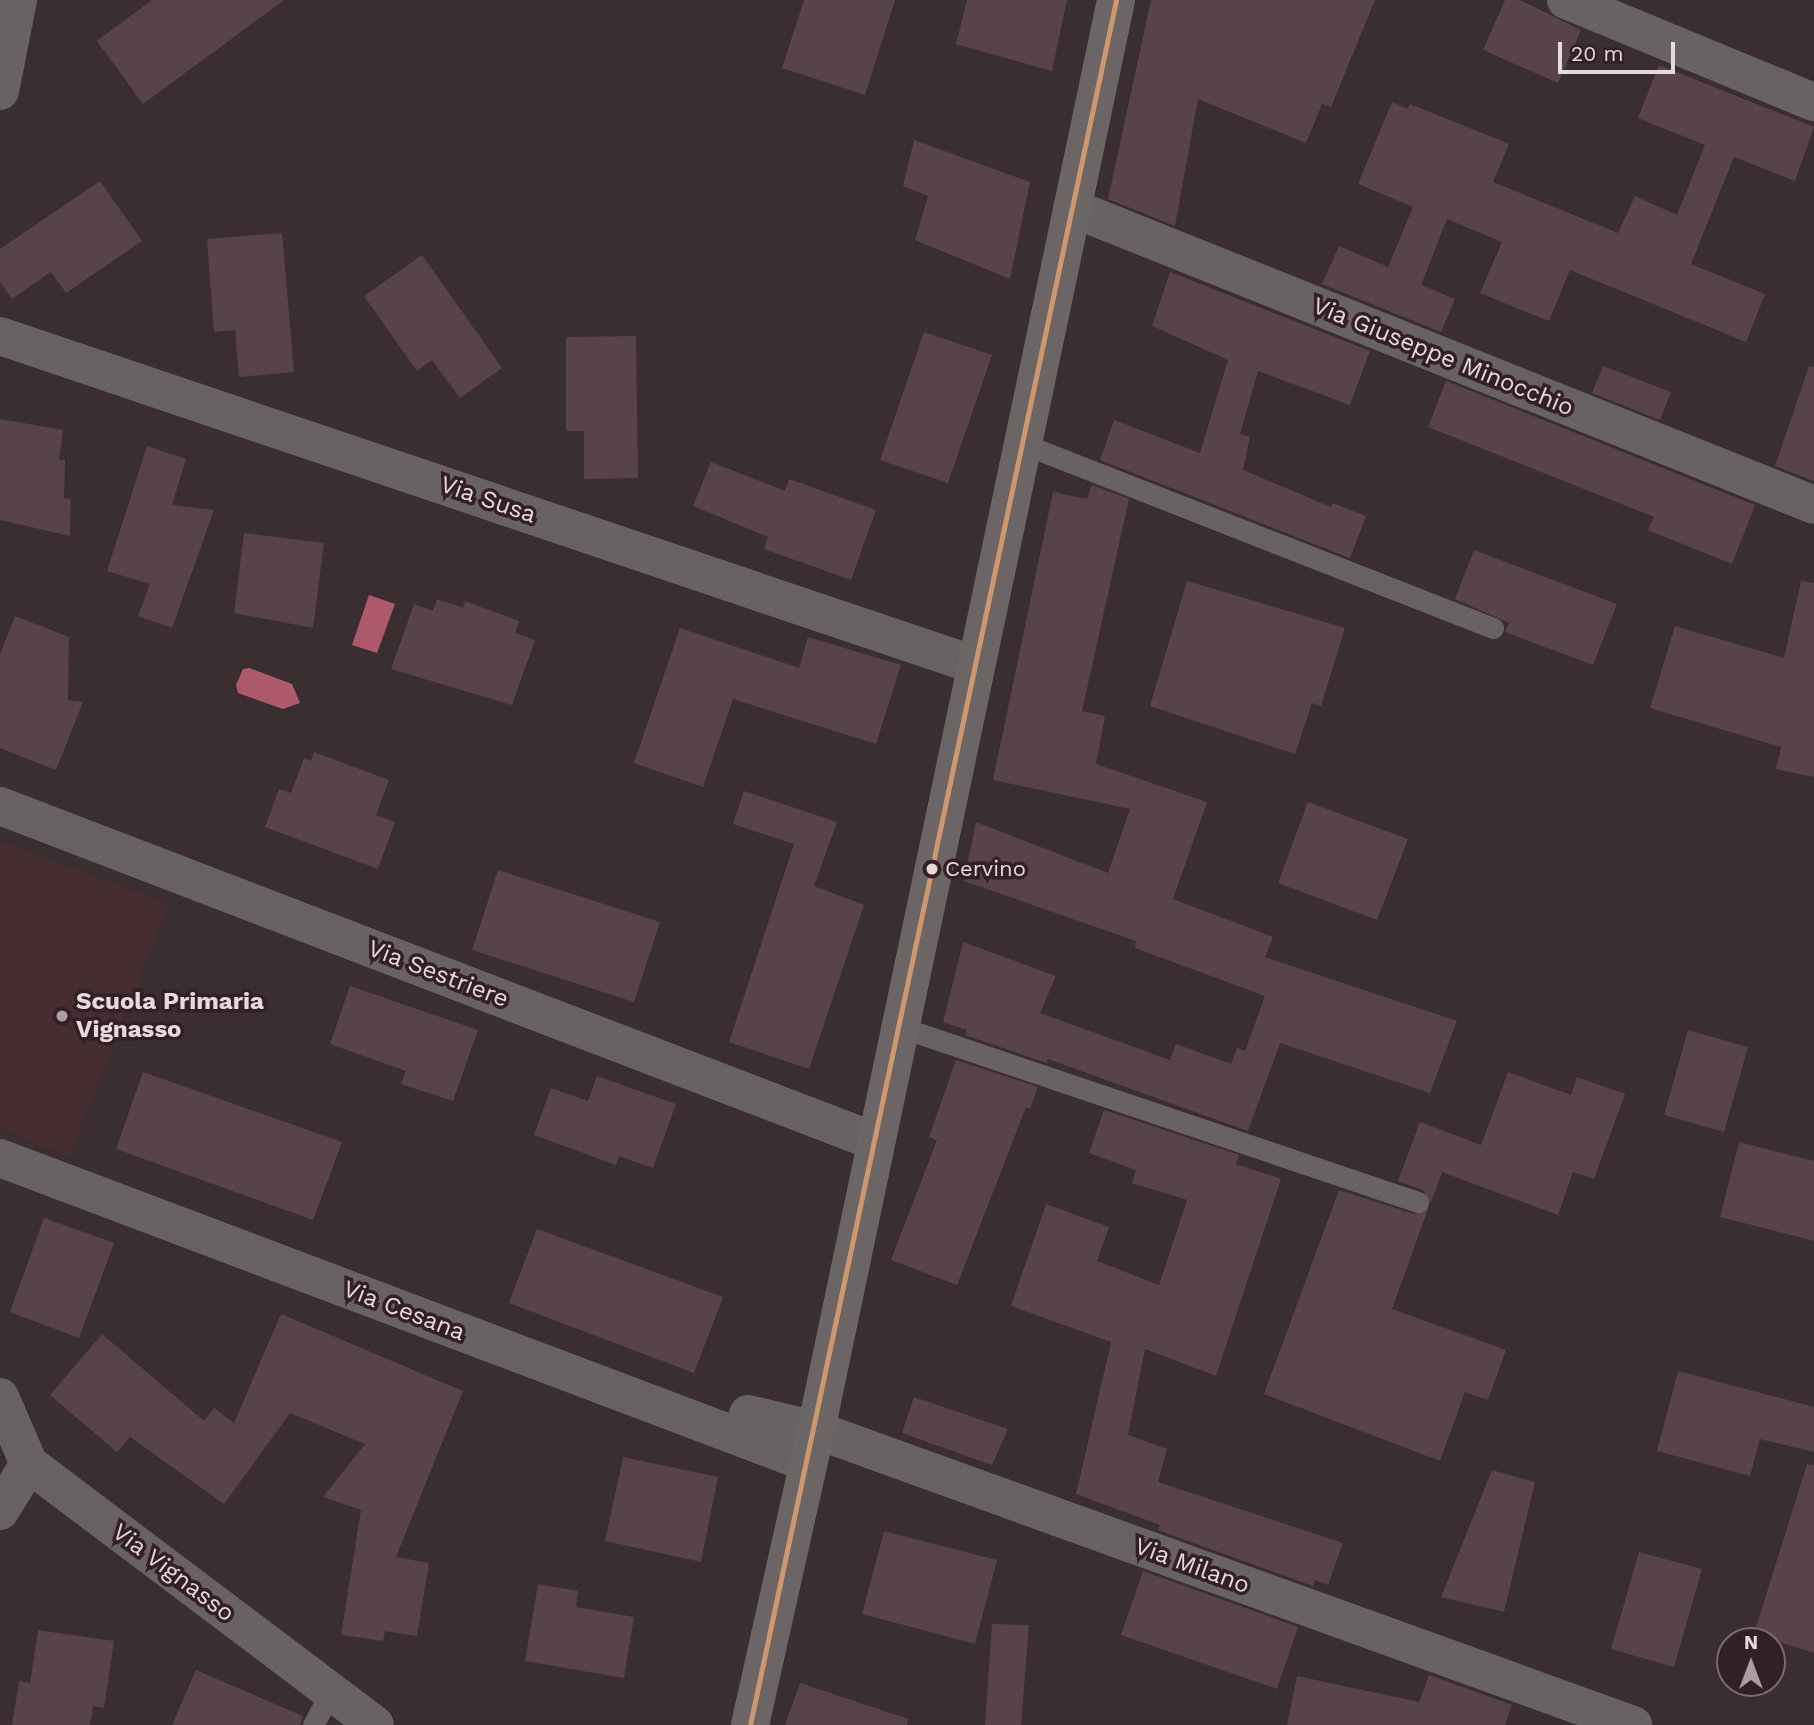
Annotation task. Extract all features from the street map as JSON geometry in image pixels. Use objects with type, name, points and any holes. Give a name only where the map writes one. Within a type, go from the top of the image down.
[{"type":"street","points":[[0,91],[18,0]]},
{"type":"street","points":[[750,1725],[812,1447],[1116,0]]},
{"type":"street","points":[[1566,0],[1814,102]]},
{"type":"street","name":"Via Giuseppe Minocchio","points":[[1072,208],[1814,505]]},
{"type":"street","name":"Via Susa","points":[[0,336],[975,665]]},
{"type":"street","name":"Via Sestriere","points":[[0,806],[876,1142]]},
{"type":"street","name":"Via Cesana","points":[[0,1158],[812,1447]]},
{"type":"street","name":"Via Vignasso","points":[[0,1397],[29,1464],[375,1725]]},
{"type":"street","name":"Via Milano","points":[[748,1414],[812,1447],[1633,1725]]},
{"type":"street","points":[[0,1511],[29,1464]]},
{"type":"lane","points":[[1021,443],[1493,628]]},
{"type":"lane","points":[[900,1027],[1418,1202]]},
{"type":"lane","points":[[313,1725],[331,1691]]},
{"type":"shaded area","points":[[369,595],[395,604],[377,653],[352,645]]},
{"type":"shaded area","points":[[249,668],[292,684],[300,703],[283,709],[238,693],[236,685],[243,669]]},
{"type":"shaded area","name":"Scuola Primaria Vignasso","points":[[0,841],[169,904],[69,1157],[0,1128]]},
{"type":"building","points":[[152,0],[284,0],[143,104],[97,41]]},
{"type":"building","points":[[804,0],[895,0],[865,95],[782,68]]},
{"type":"building","points":[[967,0],[1067,0],[1052,71],[956,44]]},
{"type":"building","points":[[1151,0],[1375,0],[1331,107],[1322,104],[1306,143],[1198,99],[1175,226],[1108,199]]},
{"type":"building","points":[[1505,0],[1520,0],[1581,30],[1558,83],[1483,50]]},
{"type":"building","points":[[1659,65],[1814,127],[1795,181],[1734,157],[1691,264],[1765,294],[1746,342],[1570,270],[1549,321],[1480,293],[1502,242],[1447,219],[1421,285],[1455,299],[1441,332],[1322,284],[1339,246],[1388,267],[1413,207],[1358,184],[1392,102],[1407,109],[1410,104],[1509,144],[1493,182],[1618,233],[1635,196],[1677,215],[1705,145],[1638,118]]},
{"type":"building","points":[[914,140],[1030,182],[1010,279],[915,240],[928,196],[903,186]]},
{"type":"building","points":[[100,181],[142,241],[66,293],[51,272],[12,299],[0,282],[0,249]]},
{"type":"building","points":[[282,233],[294,372],[239,377],[235,330],[214,332],[207,239]]},
{"type":"building","points":[[422,255],[502,368],[460,398],[432,360],[417,371],[364,296]]},
{"type":"building","points":[[1170,272],[1370,351],[1350,405],[1258,371],[1240,434],[1250,437],[1243,470],[1331,507],[1333,503],[1366,516],[1350,558],[1100,460],[1114,420],[1200,453],[1228,360],[1152,326]]},
{"type":"building","points":[[924,332],[992,355],[948,483],[880,460]]},
{"type":"building","points":[[636,336],[638,478],[584,479],[584,431],[566,431],[566,337]]},
{"type":"building","points":[[1603,366],[1671,392],[1660,420],[1592,393]]},
{"type":"building","points":[[1809,366],[1814,367],[1814,481],[1775,466]]},
{"type":"building","points":[[1446,381],[1755,505],[1732,564],[1648,530],[1654,517],[1428,427]]},
{"type":"building","points":[[0,419],[63,430],[59,460],[65,460],[64,498],[71,499],[70,536],[0,520]]},
{"type":"building","points":[[147,446],[186,459],[172,505],[214,510],[172,628],[138,616],[150,584],[107,571]]},
{"type":"building","points":[[711,462],[785,491],[789,479],[876,510],[851,580],[764,549],[768,537],[693,506]]},
{"type":"building","points":[[1092,485],[1129,499],[1082,711],[1105,716],[1096,764],[1207,802],[1173,899],[1273,937],[1265,957],[1457,1021],[1430,1093],[1280,1043],[1248,1131],[1048,1059],[1047,1063],[965,1035],[967,1030],[943,1022],[963,942],[1056,976],[1040,1013],[1170,1060],[1176,1044],[1231,1064],[1237,1048],[1245,1051],[1265,996],[1135,948],[1136,941],[964,881],[976,822],[1108,873],[1130,809],[993,780],[1053,492],[1087,499]]},
{"type":"building","points":[[244,533],[324,543],[313,628],[234,613]]},
{"type":"building","points":[[1474,550],[1617,604],[1593,665],[1505,632],[1509,623],[1455,599]]},
{"type":"building","points":[[1187,581],[1345,628],[1321,706],[1312,703],[1295,754],[1150,706]]},
{"type":"building","points":[[1801,581],[1814,583],[1814,777],[1776,769],[1781,747],[1650,708],[1675,626],[1784,658]]},
{"type":"building","points":[[437,599],[463,608],[465,601],[519,621],[515,633],[535,640],[512,705],[391,669],[414,604],[433,611]]},
{"type":"building","points":[[15,616],[69,637],[68,700],[83,702],[56,770],[0,748],[0,655]]},
{"type":"building","points":[[680,628],[799,668],[808,637],[901,665],[876,744],[733,699],[703,787],[634,763]]},
{"type":"building","points":[[314,752],[389,780],[376,815],[395,822],[378,869],[265,827],[279,789],[291,793],[304,758],[311,761]]},
{"type":"building","points":[[744,791],[837,822],[814,886],[864,905],[809,1069],[729,1042],[794,844],[733,824]]},
{"type":"building","points":[[1308,802],[1408,839],[1377,920],[1278,883]]},
{"type":"building","points":[[498,870],[660,922],[634,1002],[472,950]]},
{"type":"building","points":[[350,986],[478,1030],[453,1101],[401,1084],[406,1071],[330,1044]]},
{"type":"building","points":[[1688,1030],[1748,1047],[1724,1132],[1664,1115]]},
{"type":"building","points":[[956,1060],[1038,1087],[1030,1109],[1026,1107],[957,1285],[891,1260],[937,1140],[929,1137]]},
{"type":"building","points":[[143,1072],[342,1142],[313,1220],[116,1149]]},
{"type":"building","points":[[1508,1072],[1571,1095],[1577,1077],[1625,1094],[1594,1179],[1573,1172],[1558,1215],[1442,1172],[1431,1203],[1423,1190],[1398,1181],[1420,1122],[1481,1145]]},
{"type":"building","points":[[597,1076],[676,1104],[653,1168],[619,1156],[616,1165],[534,1135],[551,1088],[588,1101]]},
{"type":"building","points":[[1104,1110],[1239,1155],[1236,1164],[1281,1179],[1216,1376],[1145,1349],[1128,1435],[1167,1449],[1158,1482],[1343,1543],[1328,1585],[1315,1580],[1313,1586],[1158,1530],[1160,1525],[1076,1494],[1111,1342],[1011,1306],[1046,1204],[1109,1227],[1097,1261],[1159,1285],[1187,1200],[1132,1183],[1136,1170],[1089,1153]]},
{"type":"building","points":[[1739,1142],[1814,1161],[1814,1241],[1720,1217]]},
{"type":"building","points":[[1339,1190],[1414,1214],[1428,1209],[1392,1309],[1506,1350],[1488,1400],[1465,1392],[1440,1461],[1264,1394]]},
{"type":"building","points":[[44,1218],[114,1243],[79,1338],[10,1312]]},
{"type":"building","points":[[537,1229],[723,1297],[694,1373],[509,1303]]},
{"type":"building","points":[[281,1314],[463,1391],[396,1557],[429,1563],[417,1636],[385,1631],[383,1641],[341,1635],[361,1510],[323,1497],[365,1444],[290,1413],[224,1504],[130,1437],[117,1452],[50,1395],[102,1334],[204,1421],[214,1408],[234,1423]]},
{"type":"building","points":[[1678,1371],[1814,1407],[1814,1452],[1760,1439],[1750,1476],[1657,1451]]},
{"type":"building","points":[[914,1397],[1008,1429],[992,1465],[902,1433]]},
{"type":"building","points":[[623,1457],[718,1477],[701,1562],[605,1541]]},
{"type":"building","points":[[1807,1464],[1814,1465],[1814,1653],[1786,1644],[1786,1627],[1756,1627]]},
{"type":"building","points":[[1492,1470],[1535,1482],[1504,1612],[1441,1597]]},
{"type":"building","points":[[884,1531],[997,1560],[975,1644],[862,1614]]},
{"type":"building","points":[[1639,1552],[1702,1569],[1674,1667],[1611,1649]]},
{"type":"building","points":[[1143,1571],[1298,1627],[1277,1689],[1121,1635]]},
{"type":"building","points":[[538,1584],[578,1591],[576,1607],[634,1617],[624,1678],[525,1661]]},
{"type":"building","points":[[992,1624],[1029,1625],[1021,1725],[985,1725]]},
{"type":"building","points":[[38,1630],[114,1641],[104,1708],[93,1706],[90,1725],[12,1725],[19,1681],[30,1683]]},
{"type":"building","points":[[196,1670],[303,1716],[300,1725],[172,1725]]},
{"type":"building","points":[[1429,1675],[1512,1705],[1505,1725],[1287,1725],[1297,1676],[1419,1702]]},
{"type":"building","points":[[800,1683],[908,1719],[907,1725],[785,1725]]},
{"type":"transit line","points":[[750,1725],[1116,0]]},
{"type":"place","name":"Cervino","points":[[932,869]]},
{"type":"place","name":"Scuola Primaria Vignasso","points":[[62,1016]]}]
